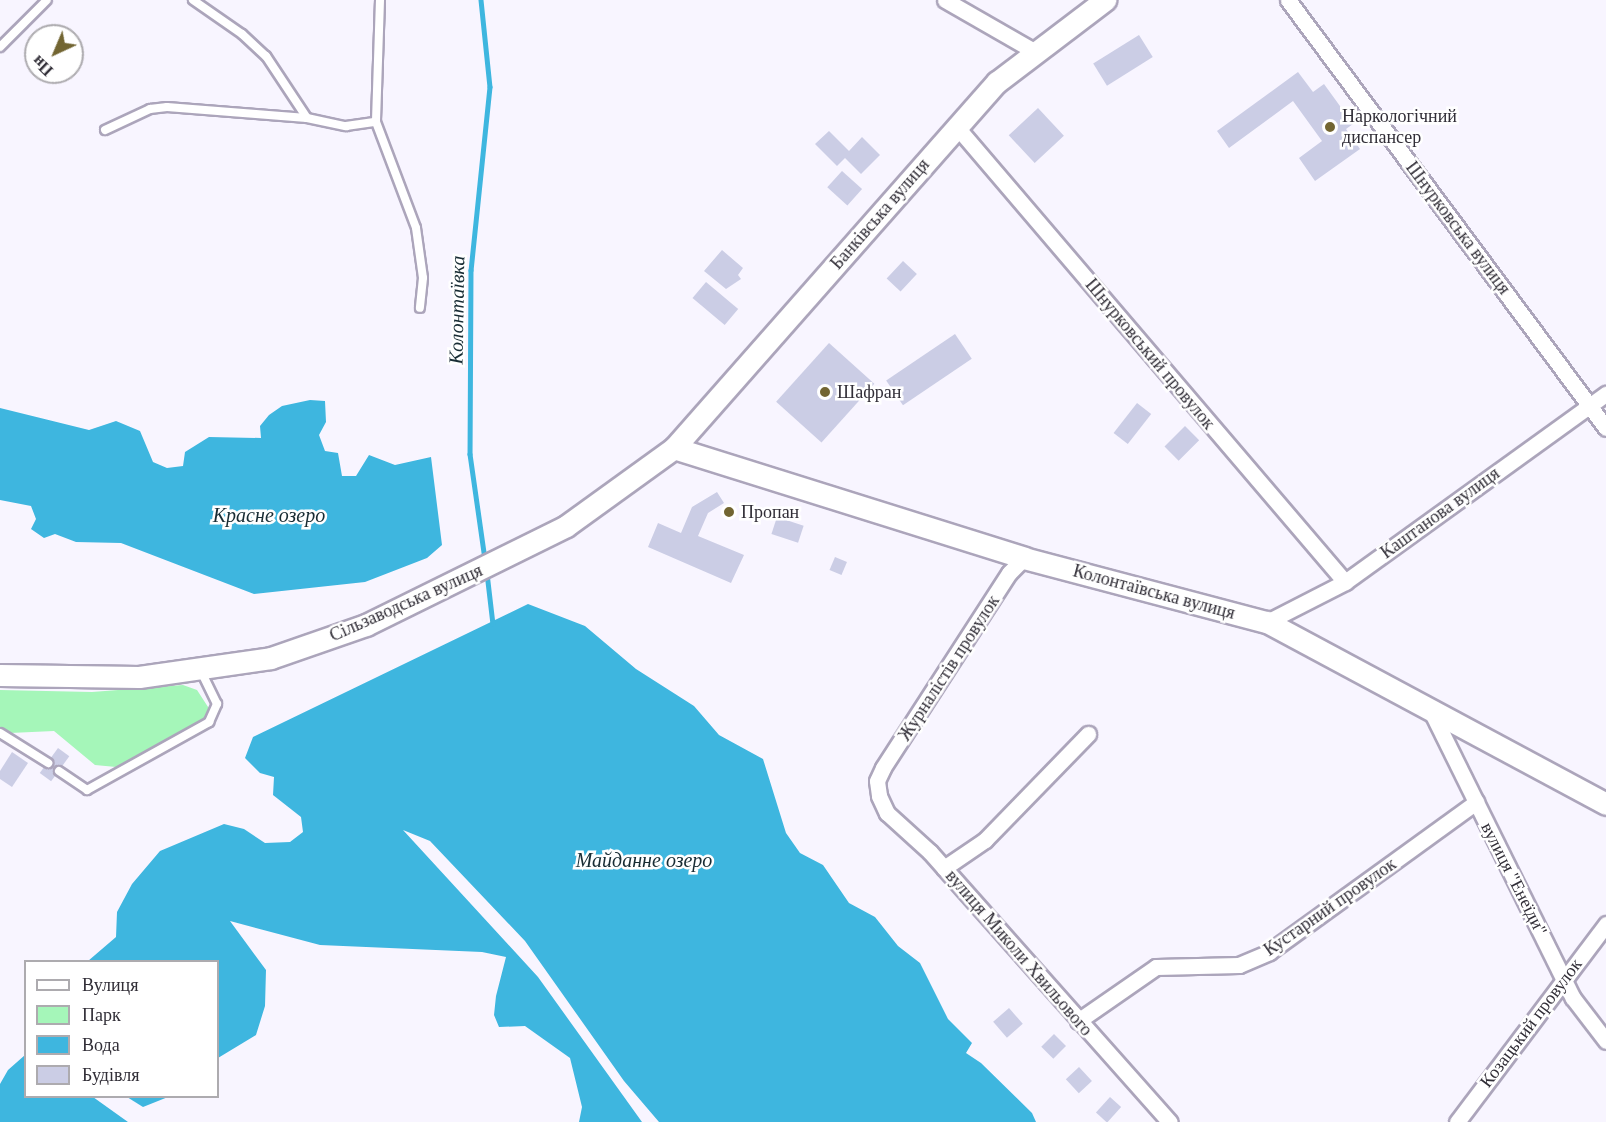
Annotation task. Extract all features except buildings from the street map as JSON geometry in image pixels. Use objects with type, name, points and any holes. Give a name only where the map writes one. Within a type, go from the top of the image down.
[{"type":"main road","name":"Банківська вулиця","points":[[674,448],[997,82],[1034,51],[1105,0]]},
{"type":"main road","name":"Сільзаводська вулиця","points":[[0,675],[139,677],[201,671],[271,658],[366,625],[567,526],[674,448]]},
{"type":"main road","name":"Колонтаївська вулиця","points":[[674,448],[1024,558],[1268,622],[1606,804]]},
{"type":"street","points":[[945,0],[1034,51]]},
{"type":"street","name":"Шнурковська вулиця","points":[[1288,0],[1606,428]]},
{"type":"street","name":"Шнурковський провулок","points":[[956,126],[1345,582]]},
{"type":"street","name":"Каштанова вулиця","points":[[1268,622],[1345,582],[1606,394]]},
{"type":"street","name":"Журналістів провулок","points":[[877,780],[1009,573],[1024,558]]},
{"type":"street","name":"вулиця \"Енеїди\"","points":[[1431,711],[1565,977],[1573,998],[1606,1041]]},
{"type":"street","points":[[944,868],[986,840],[1088,734]]},
{"type":"street","name":"вулиця Миколи Хвильового","points":[[877,780],[886,813],[944,868],[1170,1122]]},
{"type":"street","name":"Кустарний провулок","points":[[1078,1021],[1156,967],[1239,965],[1269,952],[1476,802]]},
{"type":"street","name":"Козацький провулок","points":[[1457,1122],[1606,924]]},
{"type":"lane","points":[[0,47],[47,0]]},
{"type":"lane","points":[[193,0],[243,34],[266,56],[308,118]]},
{"type":"lane","points":[[380,0],[376,122],[416,228],[423,278],[420,308]]},
{"type":"lane","points":[[105,130],[150,109],[177,106],[308,118],[346,126],[376,122]]},
{"type":"lane","points":[[59,771],[87,790],[209,722],[217,704],[201,671]]},
{"type":"lane","points":[[0,733],[48,763]]},
{"type":"green space","points":[[183,685],[197,690],[210,710],[206,719],[116,767],[95,765],[54,731],[10,733],[0,729],[0,690],[92,692]]},
{"type":"water","name":"Красне озеро","points":[[310,400],[325,401],[326,422],[319,435],[325,451],[338,453],[342,476],[356,476],[369,455],[395,465],[431,457],[442,545],[427,558],[365,582],[254,594],[121,543],[76,542],[55,534],[44,538],[31,529],[36,519],[31,506],[0,500],[0,408],[89,430],[116,421],[140,431],[153,462],[167,468],[183,466],[185,452],[209,437],[261,438],[260,426],[269,415],[282,406]]},
{"type":"water","name":"Майданне озеро","points":[[528,604],[585,626],[636,669],[694,706],[719,735],[763,759],[786,833],[800,853],[823,865],[849,903],[875,917],[898,946],[920,963],[948,1019],[972,1043],[966,1053],[981,1063],[1032,1113],[1036,1122],[659,1122],[624,1081],[525,941],[430,841],[403,830],[538,977],[642,1122],[579,1122],[582,1107],[570,1058],[525,1026],[499,1027],[494,1015],[496,996],[506,957],[482,952],[320,945],[230,921],[266,970],[265,1006],[256,1035],[219,1057],[219,960],[89,960],[116,937],[117,912],[132,884],[160,851],[224,824],[244,829],[265,843],[290,842],[303,832],[301,817],[273,795],[274,777],[260,773],[245,758],[253,737]]},
{"type":"water","points":[[24,1056],[24,1098],[94,1098],[128,1122],[0,1122],[0,1084],[8,1070]]},
{"type":"water","points":[[129,1098],[166,1098],[143,1107]]},
{"type":"waterway","name":"Колонтаївка","points":[[481,0],[490,87],[471,270],[470,454],[485,559]]},
{"type":"waterway","name":"Колонтаївка","points":[[487,573],[493,624]]},
{"type":"place","name":"Наркологічний диспансер","points":[[1330,127]]},
{"type":"place","name":"Шафран","points":[[825,392]]},
{"type":"place","name":"Пропан","points":[[729,512]]}]
